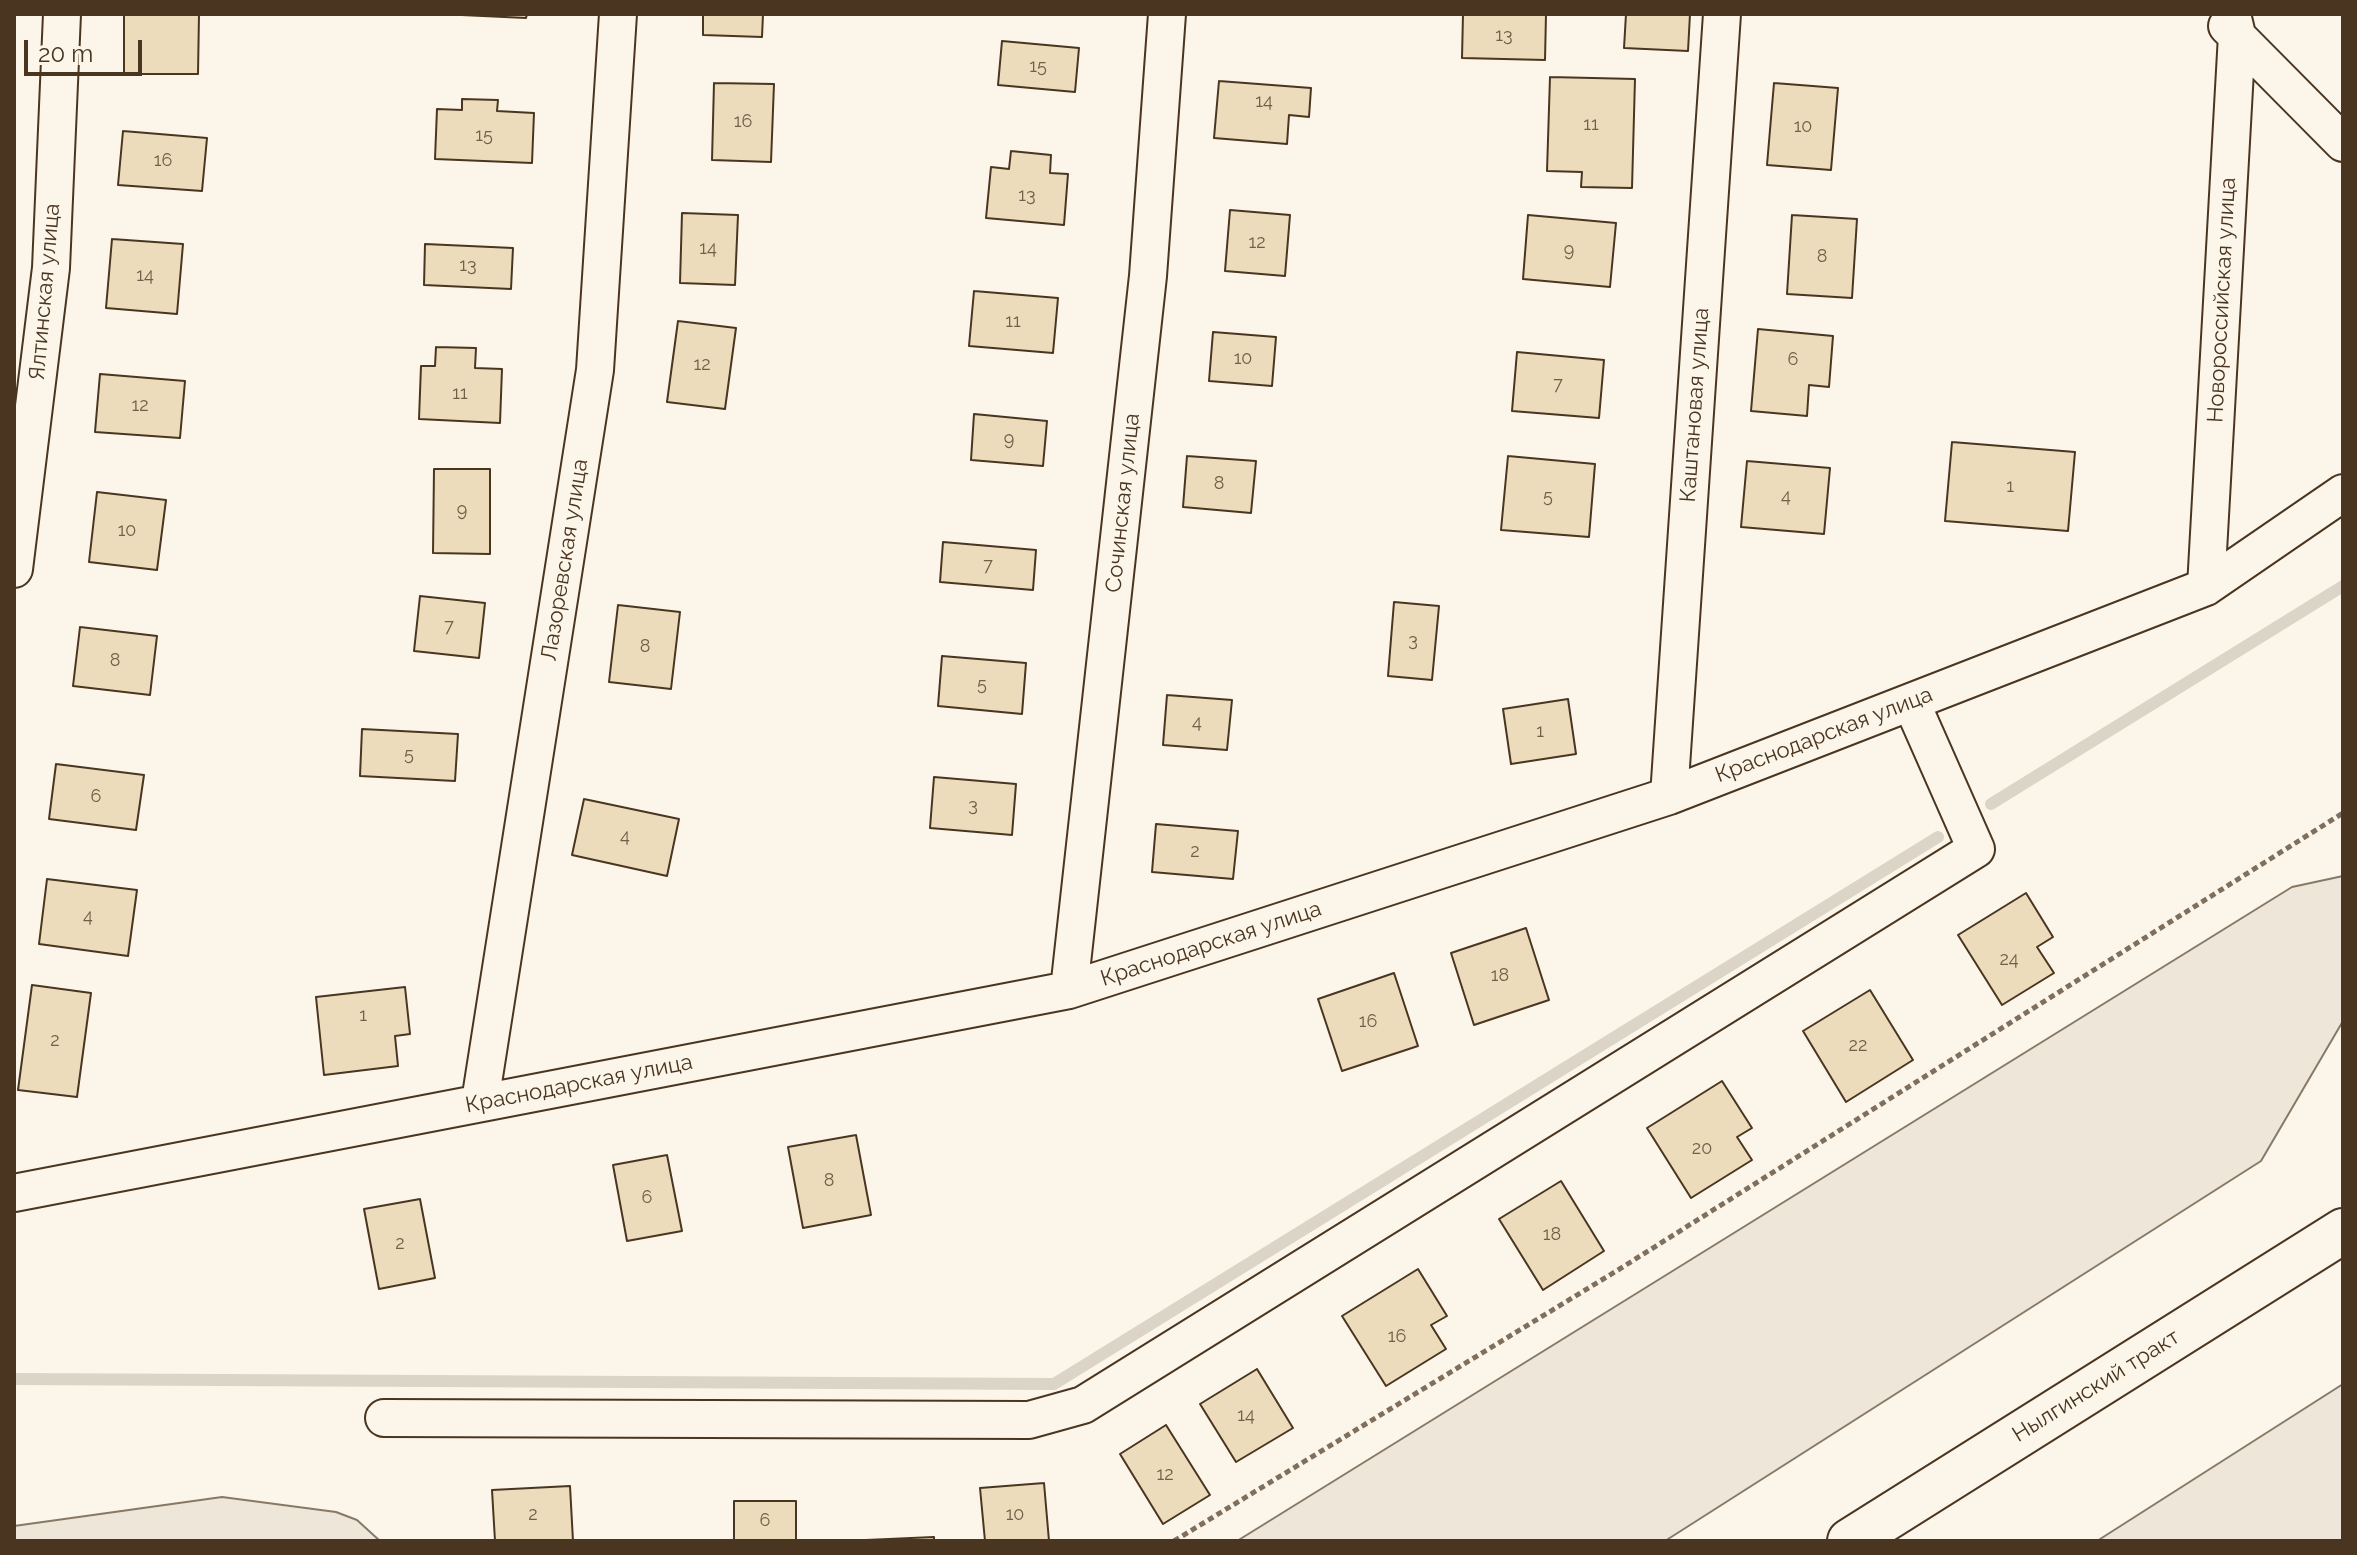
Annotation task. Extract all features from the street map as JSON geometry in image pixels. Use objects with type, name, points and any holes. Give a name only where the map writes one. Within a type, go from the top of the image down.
[{"type":"main road","name":"Нылгинский тракт","points":[[1850,1541],[2343,1231]]},
{"type":"street","name":"Ялтинская улица","points":[[14,569],[51,268],[62,14]]},
{"type":"street","name":"Лазоревская улица","points":[[480,1102],[595,370],[618,14]]},
{"type":"street","name":"Сочинская улица","points":[[1069,990],[1148,276],[1167,14]]},
{"type":"street","name":"Каштановая улица","points":[[1669,796],[1722,14]]},
{"type":"street","points":[[2228,21],[2343,143]]},
{"type":"street","name":"Новороссийская улица","points":[[2206,587],[2228,21]]},
{"type":"street","name":"Краснодарская улица","points":[[14,1193],[1069,990],[1669,796],[2206,587],[2343,493]]},
{"type":"street","points":[[384,1418],[1029,1420],[1083,1405],[1976,849],[1911,702]]},
{"type":"path","points":[[1174,1541],[1632,1261],[2343,813]]},
{"type":"shaded area","points":[[2343,876],[2343,1021],[2261,1161],[1665,1541],[1237,1541],[2292,887]]},
{"type":"shaded area","points":[[2343,1384],[2343,1541],[2097,1541]]},
{"type":"shaded area","points":[[222,1497],[336,1512],[357,1520],[380,1541],[14,1541],[14,1526]]},
{"type":"building","points":[[124,14],[199,14],[198,74],[124,74]]},
{"type":"building","points":[[440,14],[527,14],[526,18]]},
{"type":"building","points":[[703,14],[763,14],[762,37],[703,35]]},
{"type":"building","points":[[1463,14],[1546,14],[1545,60],[1462,58]]},
{"type":"building","points":[[1626,14],[1690,14],[1688,51],[1624,48]]},
{"type":"building","points":[[1002,41],[1079,48],[1075,92],[998,85]]},
{"type":"building","points":[[1550,77],[1635,79],[1632,188],[1581,187],[1582,172],[1547,171]]},
{"type":"building","points":[[1219,81],[1311,88],[1309,117],[1289,115],[1287,144],[1214,138]]},
{"type":"building","points":[[714,83],[774,84],[771,162],[712,160]]},
{"type":"building","points":[[1774,83],[1838,88],[1831,170],[1767,165]]},
{"type":"building","points":[[462,99],[498,100],[497,111],[534,113],[532,163],[435,159],[437,109],[462,110]]},
{"type":"building","points":[[123,131],[207,138],[202,191],[118,185]]},
{"type":"building","points":[[1011,151],[1051,155],[1050,173],[1068,174],[1064,225],[986,218],[991,167],[1009,169]]},
{"type":"building","points":[[1230,210],[1290,215],[1285,276],[1225,271]]},
{"type":"building","points":[[682,213],[738,215],[735,285],[680,283]]},
{"type":"building","points":[[1528,215],[1616,223],[1610,287],[1523,279]]},
{"type":"building","points":[[1792,215],[1857,219],[1852,298],[1787,294]]},
{"type":"building","points":[[112,239],[183,244],[177,314],[106,308]]},
{"type":"building","points":[[425,244],[513,248],[511,289],[424,285]]},
{"type":"building","points":[[974,291],[1058,298],[1053,353],[969,346]]},
{"type":"building","points":[[678,321],[736,328],[725,409],[667,402]]},
{"type":"building","points":[[1758,329],[1833,336],[1829,387],[1809,385],[1807,416],[1751,411]]},
{"type":"building","points":[[1213,332],[1276,337],[1272,386],[1209,381]]},
{"type":"building","points":[[436,347],[476,348],[475,368],[502,369],[500,423],[419,419],[421,366],[435,366]]},
{"type":"building","points":[[1517,352],[1604,360],[1599,418],[1512,411]]},
{"type":"building","points":[[100,374],[185,381],[180,438],[95,432]]},
{"type":"building","points":[[974,414],[1047,421],[1043,466],[971,460]]},
{"type":"building","points":[[1952,442],[2075,452],[2068,531],[1945,521]]},
{"type":"building","points":[[1187,456],[1256,461],[1251,513],[1183,507]]},
{"type":"building","points":[[1508,456],[1595,464],[1589,537],[1501,530]]},
{"type":"building","points":[[1747,461],[1830,468],[1824,534],[1741,527]]},
{"type":"building","points":[[434,469],[490,469],[490,554],[433,553]]},
{"type":"building","points":[[97,492],[166,500],[157,570],[89,562]]},
{"type":"building","points":[[943,542],[1036,550],[1033,590],[940,582]]},
{"type":"building","points":[[420,596],[485,603],[479,658],[414,651]]},
{"type":"building","points":[[1394,602],[1439,606],[1432,680],[1388,676]]},
{"type":"building","points":[[618,605],[680,612],[671,689],[609,682]]},
{"type":"building","points":[[80,627],[157,636],[150,695],[73,686]]},
{"type":"building","points":[[942,656],[1026,663],[1022,714],[938,706]]},
{"type":"building","points":[[1167,695],[1232,700],[1227,750],[1163,745]]},
{"type":"building","points":[[1568,699],[1576,754],[1511,764],[1503,709]]},
{"type":"building","points":[[362,729],[458,734],[455,781],[360,776]]},
{"type":"building","points":[[56,764],[144,775],[136,830],[49,819]]},
{"type":"building","points":[[934,777],[1016,784],[1012,835],[930,828]]},
{"type":"building","points":[[584,799],[679,819],[667,876],[572,855]]},
{"type":"building","points":[[1156,824],[1238,831],[1233,879],[1152,872]]},
{"type":"building","points":[[47,879],[137,890],[128,956],[39,944]]},
{"type":"building","points":[[2026,893],[2053,937],[2037,947],[2054,973],[2002,1005],[1958,935]]},
{"type":"building","points":[[1526,928],[1549,1000],[1474,1025],[1451,953]]},
{"type":"building","points":[[1394,973],[1418,1046],[1342,1071],[1318,999]]},
{"type":"building","points":[[32,985],[91,993],[77,1097],[18,1090]]},
{"type":"building","points":[[405,987],[410,1034],[395,1036],[398,1066],[324,1075],[316,997]]},
{"type":"building","points":[[1870,990],[1913,1060],[1846,1102],[1803,1031]]},
{"type":"building","points":[[1722,1081],[1752,1128],[1737,1137],[1752,1160],[1691,1198],[1647,1128]]},
{"type":"building","points":[[856,1135],[871,1215],[803,1228],[788,1147]]},
{"type":"building","points":[[667,1155],[682,1231],[627,1241],[613,1165]]},
{"type":"building","points":[[1561,1181],[1604,1251],[1543,1290],[1499,1219]]},
{"type":"building","points":[[420,1199],[435,1278],[379,1289],[364,1209]]},
{"type":"building","points":[[1418,1269],[1447,1316],[1431,1325],[1446,1349],[1386,1386],[1342,1316]]},
{"type":"building","points":[[1257,1369],[1293,1428],[1236,1462],[1200,1404]]},
{"type":"building","points":[[1166,1425],[1210,1495],[1163,1524],[1120,1454]]},
{"type":"building","points":[[1044,1483],[1049,1541],[985,1541],[980,1488]]},
{"type":"building","points":[[570,1486],[573,1541],[495,1541],[492,1490]]},
{"type":"building","points":[[734,1501],[796,1501],[796,1541],[734,1541]]},
{"type":"building","points":[[934,1537],[934,1541],[843,1541]]},
{"type":"waterway","points":[[1991,804],[2343,586]]},
{"type":"waterway","points":[[14,1379],[1054,1384],[1938,837]]}]
